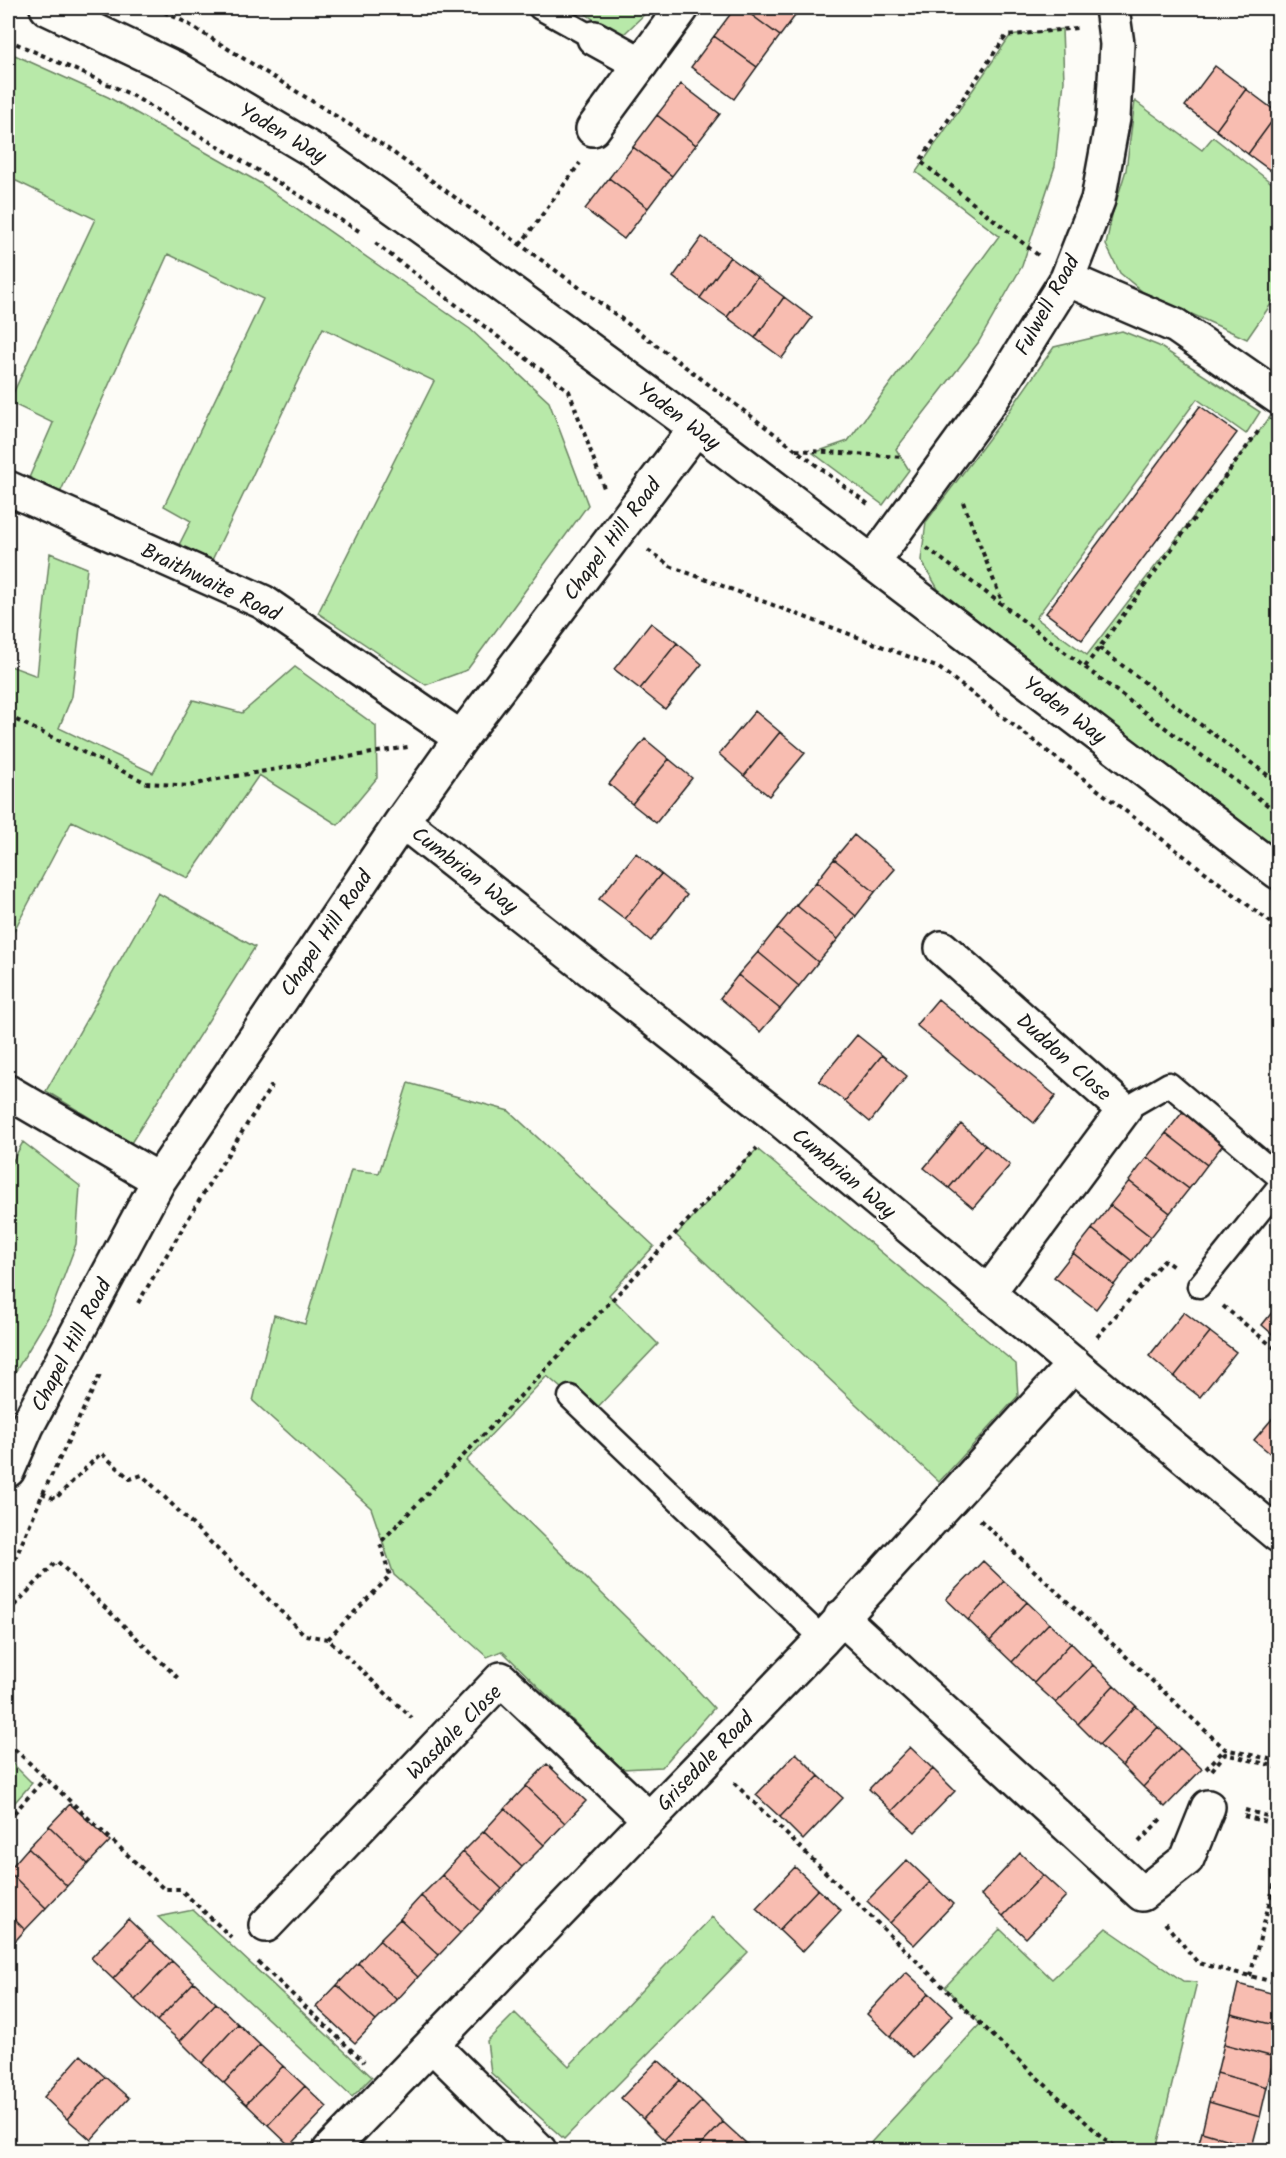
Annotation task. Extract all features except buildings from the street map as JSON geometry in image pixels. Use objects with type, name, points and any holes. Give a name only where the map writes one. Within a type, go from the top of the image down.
[{"type":"street","name":"Yoden Way","points":[[47,8],[176,69],[324,157],[696,428],[1278,872]]},
{"type":"street","points":[[593,129],[682,8]]},
{"type":"street","name":"Fulwell Road","points":[[872,563],[994,396],[1067,279],[1098,200],[1111,130],[1117,44],[1113,16]]},
{"type":"street","points":[[594,38],[641,64]]},
{"type":"street","points":[[1067,279],[1176,326],[1272,410]]},
{"type":"street","name":"Chapel Hill Road","points":[[8,1470],[27,1426],[159,1180],[402,821],[461,738],[696,428]]},
{"type":"street","name":"Braithwaite Road","points":[[8,488],[263,602],[461,738]]},
{"type":"street","name":"Cumbrian Way","points":[[402,821],[782,1121],[1278,1535]]},
{"type":"street","name":"Duddon Close","points":[[942,948],[1124,1110],[988,1293]]},
{"type":"street","points":[[8,1092],[159,1180]]},
{"type":"street","name":"Grisedale Road","points":[[330,2151],[832,1628],[1074,1364]]},
{"type":"street","points":[[832,1628],[1142,1894],[1187,1859],[1208,1807]]},
{"type":"street","name":"Wasdale Close","points":[[266,1925],[501,1679],[648,1819]]},
{"type":"street","points":[[432,2045],[539,2151]]},
{"type":"lane","points":[[540,8],[594,38]]},
{"type":"lane","points":[[1124,1110],[1169,1084],[1278,1176]]},
{"type":"lane","points":[[1199,1286],[1278,1188]]},
{"type":"lane","points":[[570,1398],[832,1628]]},
{"type":"path","points":[[1067,279],[920,161],[1006,36],[1113,16]]},
{"type":"path","points":[[520,245],[589,150],[593,129]]},
{"type":"path","points":[[1085,668],[1272,410]]},
{"type":"path","points":[[796,450],[946,461],[1003,605]]},
{"type":"path","points":[[898,526],[1278,813]]},
{"type":"path","points":[[1099,648],[1278,783]]},
{"type":"path","points":[[8,716],[147,783],[190,786],[212,780],[461,738]]},
{"type":"path","points":[[135,1309],[212,1179],[276,1078]]},
{"type":"path","points":[[1074,1364],[1164,1260],[1278,1351]]},
{"type":"path","points":[[8,1576],[43,1493],[102,1370]]},
{"type":"path","points":[[34,1488],[55,1499],[101,1453],[130,1479],[142,1475],[305,1635],[328,1639],[439,1744]]},
{"type":"path","points":[[953,1495],[1225,1749],[1278,1761]]},
{"type":"path","points":[[8,1611],[57,1561],[180,1680]]},
{"type":"path","points":[[8,1743],[164,1889],[180,1889],[236,1941]]},
{"type":"path","points":[[708,1758],[1016,2058],[1102,2138],[1120,2151]]},
{"type":"path","points":[[8,1820],[45,1778]]},
{"type":"path","points":[[1250,1976],[1278,1870]]},
{"type":"path","points":[[1142,1894],[1198,1963],[1278,1983]]},
{"type":"path","points":[[253,1957],[391,2087]]},
{"type":"green space","points":[[589,8],[651,8],[624,34],[610,31],[586,14]]},
{"type":"green space","points":[[1062,29],[1064,81],[1055,166],[1022,266],[978,343],[896,449],[909,470],[883,505],[813,453],[848,441],[999,236],[916,172],[1010,36]]},
{"type":"green space","points":[[8,52],[108,97],[260,183],[470,329],[549,402],[588,505],[467,670],[426,685],[318,613],[434,381],[323,328],[212,560],[179,545],[191,521],[164,506],[263,299],[168,254],[60,493],[29,478],[53,423],[9,402],[95,219],[8,177]]},
{"type":"green space","points":[[1135,101],[1202,150],[1213,137],[1278,188],[1278,294],[1247,339],[1143,292],[1120,273],[1106,245],[1112,215],[1126,170]]},
{"type":"green space","points":[[1122,331],[1159,346],[1260,412],[1246,434],[1197,399],[1036,618],[1087,655],[1270,417],[1278,424],[1278,852],[938,589],[921,560],[926,522],[1054,347]]},
{"type":"green space","points":[[50,553],[87,568],[72,696],[59,728],[153,773],[193,700],[242,713],[295,667],[376,726],[377,778],[338,825],[259,775],[188,878],[72,821],[8,942],[8,665],[37,676]]},
{"type":"green space","points":[[158,893],[255,947],[131,1143],[46,1091]]},
{"type":"green space","points":[[408,1083],[509,1111],[654,1246],[609,1295],[658,1344],[591,1414],[547,1376],[466,1461],[671,1661],[714,1708],[662,1767],[622,1769],[502,1651],[487,1657],[394,1575],[371,1508],[253,1401],[274,1315],[305,1324],[351,1170],[379,1173]]},
{"type":"green space","points":[[23,1142],[80,1186],[76,1244],[50,1314],[8,1384],[8,1170]]},
{"type":"green space","points":[[757,1149],[1016,1364],[1018,1396],[939,1482],[676,1235]]},
{"type":"green space","points":[[8,1759],[32,1783],[8,1810]]},
{"type":"green space","points":[[193,1910],[372,2077],[352,2097],[158,1917]]},
{"type":"green space","points":[[712,1917],[748,1952],[564,2139],[491,2073],[487,2041],[515,2013],[569,2066]]},
{"type":"green space","points":[[1106,1928],[1183,1981],[1197,1982],[1156,2150],[864,2150],[980,2024],[945,1987],[1000,1929],[1052,1979]]}]
